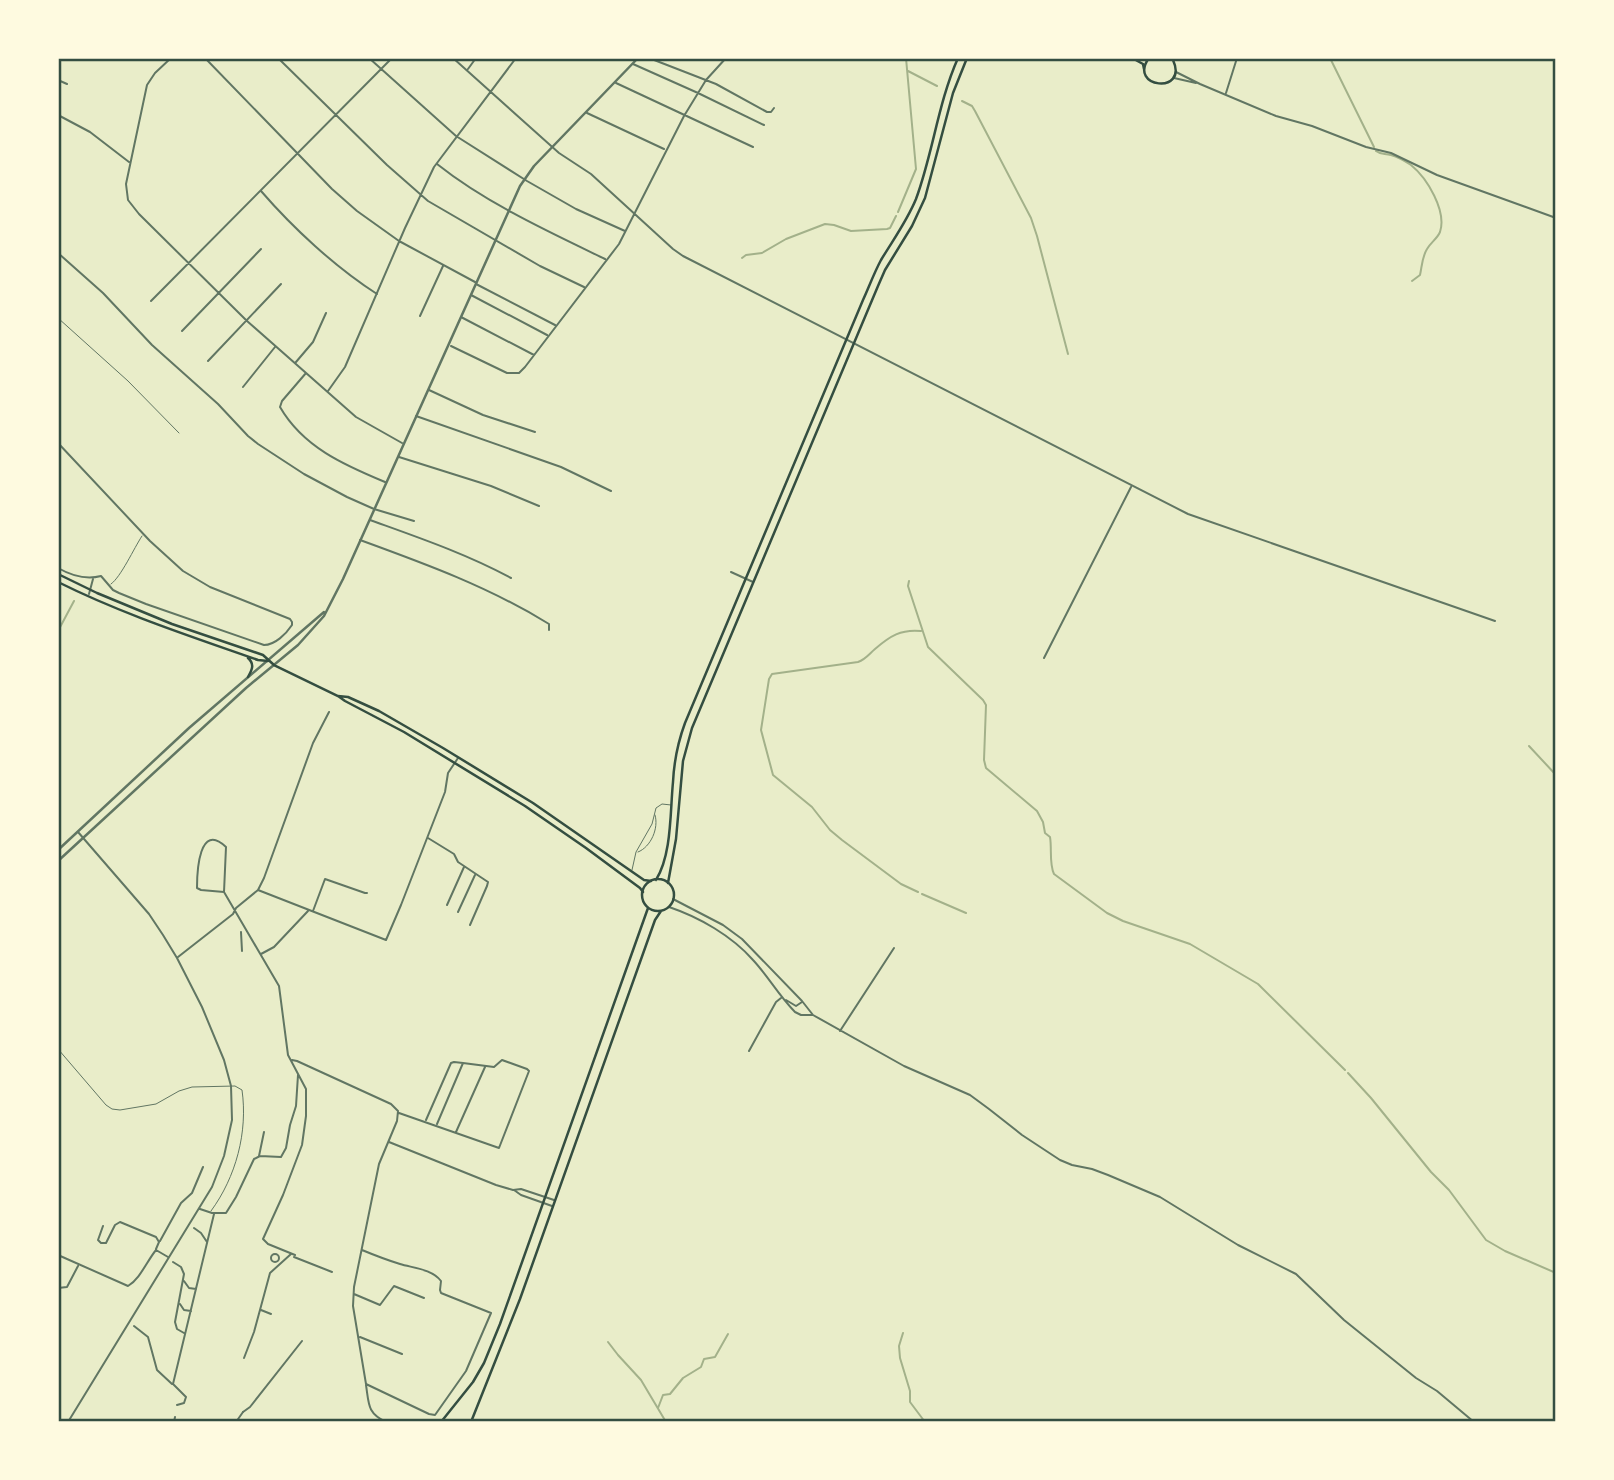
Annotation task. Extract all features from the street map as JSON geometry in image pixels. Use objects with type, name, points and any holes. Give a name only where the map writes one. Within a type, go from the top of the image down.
[{"type":"main road","points":[[656,880],[667,845],[673,778],[682,731],[877,269],[915,200],[947,84],[958,58]]},
{"type":"main road","points":[[668,883],[688,742],[706,693],[885,270],[908,234],[925,198],[953,93],[967,58]]},
{"type":"main road","points":[[1132,58],[1143,64],[1148,79],[1155,84],[1165,84],[1173,78],[1175,66],[1171,58]]},
{"type":"main road","points":[[1144,69],[1149,58]]},
{"type":"main road","points":[[58,574],[172,624],[260,654],[274,665],[338,696],[395,727],[534,812],[643,892]]},
{"type":"main road","points":[[58,582],[138,617],[268,661]]},
{"type":"main road","points":[[246,655],[253,666],[248,677]]},
{"type":"main road","points":[[338,696],[348,697],[379,711],[459,757],[526,798],[646,881],[664,881],[673,892],[669,907],[657,916],[520,1299],[471,1422]]},
{"type":"main road","points":[[651,881],[645,886],[643,901],[648,908],[661,911]]},
{"type":"main road","points":[[441,1422],[471,1385],[484,1363],[500,1324],[648,908]]},
{"type":"street","points":[[171,58],[147,85],[126,184],[128,200],[188,264],[276,347],[356,417],[403,443]]},
{"type":"street","points":[[205,58],[296,153],[357,211],[399,241],[556,325]]},
{"type":"street","points":[[369,58],[456,136],[576,209],[626,231]]},
{"type":"street","points":[[151,301],[392,58]]},
{"type":"street","points":[[453,58],[552,147],[591,174],[683,256],[1188,514],[1495,621]]},
{"type":"street","points":[[467,70],[476,58]]},
{"type":"street","points":[[328,392],[345,367],[399,241],[436,164],[516,58]]},
{"type":"street","points":[[58,862],[196,733],[298,645],[318,623],[338,590],[524,179],[638,58]]},
{"type":"street","points":[[649,58],[706,80],[767,112],[774,108]]},
{"type":"street","points":[[448,344],[507,373],[519,373],[526,367],[619,244],[684,116],[706,80],[726,58]]},
{"type":"street","points":[[1225,94],[1237,58]]},
{"type":"street","points":[[279,59],[387,165],[428,201],[540,266],[585,287]]},
{"type":"street","points":[[632,64],[764,125]]},
{"type":"street","points":[[1175,71],[1199,84],[1282,118],[1312,125],[1366,147],[1391,153],[1437,175],[1556,218]]},
{"type":"street","points":[[1173,78],[1199,84]]},
{"type":"street","points":[[58,80],[67,84]]},
{"type":"street","points":[[615,82],[753,147]]},
{"type":"street","points":[[586,112],[666,149]]},
{"type":"street","points":[[58,115],[98,138],[130,163]]},
{"type":"street","points":[[436,164],[469,187],[606,260]]},
{"type":"street","points":[[261,190],[339,267],[377,294]]},
{"type":"street","points":[[182,331],[261,249]]},
{"type":"street","points":[[58,253],[103,293],[152,345],[215,401],[248,436],[304,474],[374,509],[414,521]]},
{"type":"street","points":[[419,316],[444,265]]},
{"type":"street","points":[[208,360],[281,284]]},
{"type":"street","points":[[470,295],[548,335]]},
{"type":"street","points":[[295,363],[313,342],[326,313]]},
{"type":"street","points":[[460,317],[534,355]]},
{"type":"street","points":[[243,387],[276,347]]},
{"type":"street","points":[[306,373],[282,401],[279,407],[284,415],[309,443],[351,468],[386,483]]},
{"type":"street","points":[[428,389],[483,415],[535,432]]},
{"type":"street","points":[[416,415],[561,467],[611,491]]},
{"type":"street","points":[[58,443],[160,551],[197,580],[220,592],[290,619],[292,625],[277,640],[270,645],[264,645],[119,593],[101,576],[75,577],[58,568]]},
{"type":"street","points":[[398,456],[491,486],[539,506]]},
{"type":"street","points":[[1044,658],[1131,486]]},
{"type":"street","points":[[369,520],[480,563],[511,578]]},
{"type":"street","points":[[360,540],[480,586],[549,624],[549,630]]},
{"type":"street","points":[[732,572],[753,582]]},
{"type":"street","points":[[89,597],[93,578]]},
{"type":"street","points":[[58,850],[189,728],[326,610]]},
{"type":"street","points":[[177,958],[258,890],[313,743],[329,712]]},
{"type":"street","points":[[258,890],[386,940],[445,792],[448,773],[459,757]]},
{"type":"street","points":[[68,1422],[199,1209],[218,1173],[228,1144],[232,1120],[231,1086],[224,1059],[177,958],[149,914],[78,832]]},
{"type":"street","points":[[427,837],[454,854],[456,860],[488,883],[470,925]]},
{"type":"street","points":[[224,892],[197,888],[202,848],[209,840],[218,841],[226,847],[224,892],[279,986],[288,1052],[306,1089],[302,1145],[284,1195],[263,1239],[268,1244],[332,1272]]},
{"type":"street","points":[[447,905],[464,866]]},
{"type":"street","points":[[458,912],[476,873]]},
{"type":"street","points":[[313,912],[325,878],[365,894],[367,892]]},
{"type":"street","points":[[673,899],[716,921],[742,939],[813,1016]]},
{"type":"street","points":[[669,907],[706,924],[733,942],[750,957],[797,1013],[813,1016],[904,1066],[970,1096],[1060,1160],[1092,1169],[1160,1197],[1238,1245],[1296,1274],[1345,1321],[1474,1422]]},
{"type":"street","points":[[260,955],[276,945],[309,910]]},
{"type":"street","points":[[241,932],[242,951]]},
{"type":"street","points":[[840,1031],[894,948]]},
{"type":"street","points":[[782,997],[796,1006],[802,1001]]},
{"type":"street","points":[[749,1051],[776,1002],[782,997]]},
{"type":"street","points":[[292,1060],[391,1104],[396,1107],[398,1113],[379,1163],[353,1293],[371,1412],[386,1422]]},
{"type":"street","points":[[398,1113],[500,1147],[528,1073],[527,1069],[502,1060],[494,1067],[454,1062],[450,1065],[425,1121]]},
{"type":"street","points":[[436,1125],[463,1063]]},
{"type":"street","points":[[456,1132],[485,1066]]},
{"type":"street","points":[[199,1209],[223,1214],[228,1211],[252,1161],[259,1157],[281,1157],[285,1151],[297,1102],[299,1074]]},
{"type":"street","points":[[259,1157],[264,1132]]},
{"type":"street","points":[[388,1142],[552,1206]]},
{"type":"street","points":[[58,1255],[130,1286],[156,1250],[181,1203],[192,1193],[203,1167]]},
{"type":"street","points":[[513,1190],[521,1189],[554,1200]]},
{"type":"street","points":[[173,1384],[214,1213]]},
{"type":"street","points":[[103,1226],[97,1240],[103,1244],[114,1226],[120,1222],[155,1236],[159,1242]]},
{"type":"street","points":[[194,1228],[208,1243]]},
{"type":"street","points":[[156,1250],[169,1257]]},
{"type":"street","points":[[362,1250],[436,1276],[441,1281],[441,1293],[492,1313],[466,1371],[435,1415],[366,1384]]},
{"type":"street","points":[[244,1358],[268,1276],[293,1255]]},
{"type":"street","points":[[275,1258],[283,1261]]},
{"type":"street","points":[[173,1262],[183,1268],[176,1326],[179,1331],[185,1333]]},
{"type":"street","points":[[58,1288],[67,1287],[79,1264]]},
{"type":"street","points":[[183,1280],[189,1288]]},
{"type":"street","points":[[353,1293],[380,1305],[394,1286],[424,1298]]},
{"type":"street","points":[[181,1293],[189,1288],[196,1289]]},
{"type":"street","points":[[179,1303],[184,1310]]},
{"type":"street","points":[[177,1315],[184,1310],[191,1311]]},
{"type":"street","points":[[260,1310],[271,1314]]},
{"type":"street","points":[[134,1326],[147,1335],[158,1370],[186,1397],[183,1404],[177,1405]]},
{"type":"street","points":[[359,1336],[402,1354]]},
{"type":"street","points":[[236,1422],[302,1341]]},
{"type":"street","points":[[248,1348],[253,1350]]},
{"type":"street","points":[[174,1422],[175,1417]]},
{"type":"lane","points":[[58,318],[128,381],[179,433]]},
{"type":"lane","points":[[109,585],[117,580],[143,534]]},
{"type":"lane","points":[[632,872],[636,852],[659,805],[671,805]]},
{"type":"lane","points":[[636,852],[644,849],[656,830],[658,824],[655,813]]},
{"type":"lane","points":[[58,1049],[109,1107],[120,1110],[156,1104],[187,1088],[231,1086],[242,1090],[244,1116],[241,1138],[230,1176],[210,1213]]},
{"type":"waterway","points":[[898,212],[916,169],[906,58]]},
{"type":"waterway","points":[[1330,58],[1374,147]]},
{"type":"waterway","points":[[908,71],[937,86]]},
{"type":"waterway","points":[[962,101],[972,106],[975,111],[1031,218],[1068,354]]},
{"type":"waterway","points":[[1376,151],[1411,165],[1429,186],[1441,214],[1440,232],[1425,252],[1420,275],[1412,281]]},
{"type":"waterway","points":[[742,258],[762,253],[786,239],[825,224],[851,231],[887,229],[896,216]]},
{"type":"waterway","points":[[909,581],[908,586],[928,647],[986,705],[986,768],[1037,811],[1045,833],[1050,837],[1054,874],[1107,913],[1190,944],[1258,984],[1345,1070]]},
{"type":"waterway","points":[[58,631],[74,601]]},
{"type":"waterway","points":[[918,892],[901,884],[842,840],[830,830],[812,807],[773,775],[761,730],[772,674],[858,662],[896,634],[921,631]]},
{"type":"waterway","points":[[1529,746],[1556,775]]},
{"type":"waterway","points":[[922,894],[966,913]]},
{"type":"waterway","points":[[1348,1073],[1449,1190],[1486,1240],[1556,1273]]},
{"type":"waterway","points":[[903,1333],[899,1346],[900,1358],[910,1391],[910,1402],[925,1422]]},
{"type":"waterway","points":[[658,1408],[663,1395],[670,1394],[683,1378],[701,1367],[704,1359],[715,1357],[728,1334]]},
{"type":"waterway","points":[[608,1342],[641,1380],[666,1422]]}]
